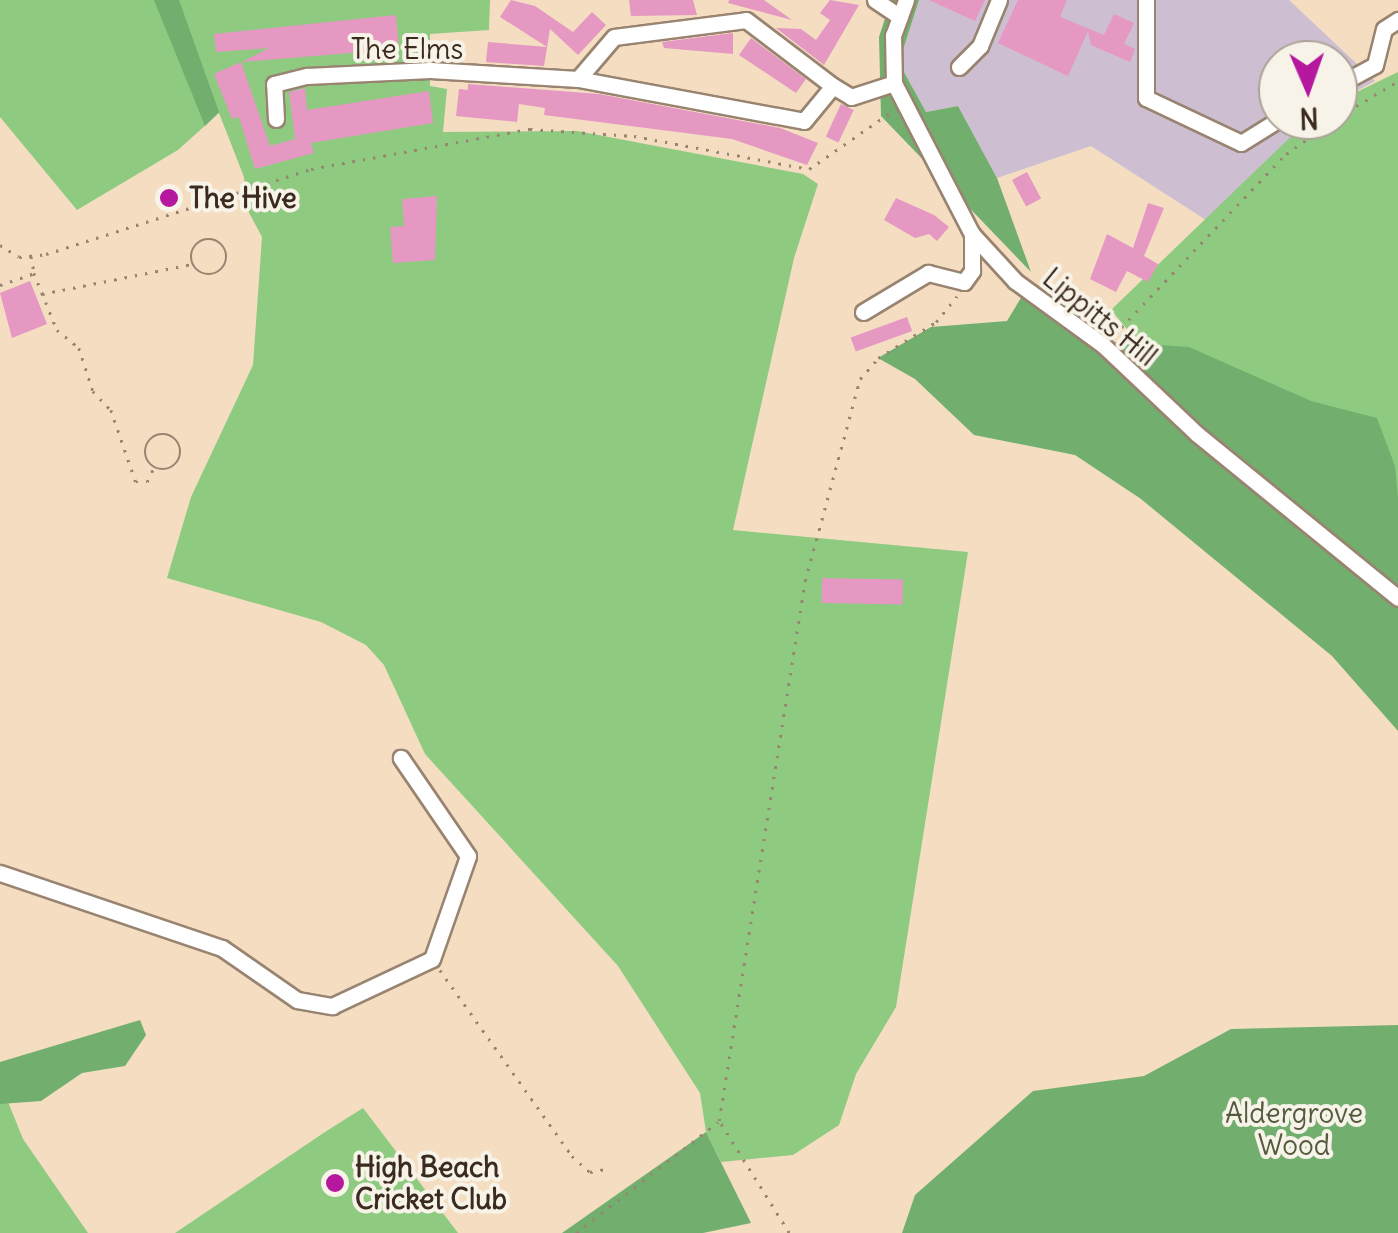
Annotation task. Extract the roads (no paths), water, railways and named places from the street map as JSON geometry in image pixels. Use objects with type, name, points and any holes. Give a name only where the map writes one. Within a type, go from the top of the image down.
[{"type":"street","points":[[875,0],[900,17]]},
{"type":"street","name":"Lippitts Hill","points":[[906,0],[891,52],[894,83],[901,106],[972,234],[1014,281],[1104,346],[1197,434],[1398,598]]},
{"type":"street","points":[[960,67],[980,46],[999,0]]},
{"type":"street","points":[[1146,0],[1146,98],[1241,143],[1258,132]]},
{"type":"street","points":[[578,80],[614,37],[746,20],[850,97],[894,83]]},
{"type":"street","points":[[1358,74],[1375,65],[1384,29],[1398,20]]},
{"type":"street","name":"The Elms","points":[[276,120],[274,84],[306,76],[430,70],[578,80],[804,121],[832,86]]},
{"type":"street","points":[[863,312],[928,274],[964,282],[972,271],[972,234]]},
{"type":"street","points":[[0,873],[222,948],[315,1008],[432,959],[468,856],[401,758]]},
{"type":"place","name":"The Hive","points":[[169,198]]},
{"type":"place","name":"High Beach Cricket Club","points":[[335,1183]]},
{"type":"park label","name":"Aldergrove Wood","points":[[1294,1129]]}]
